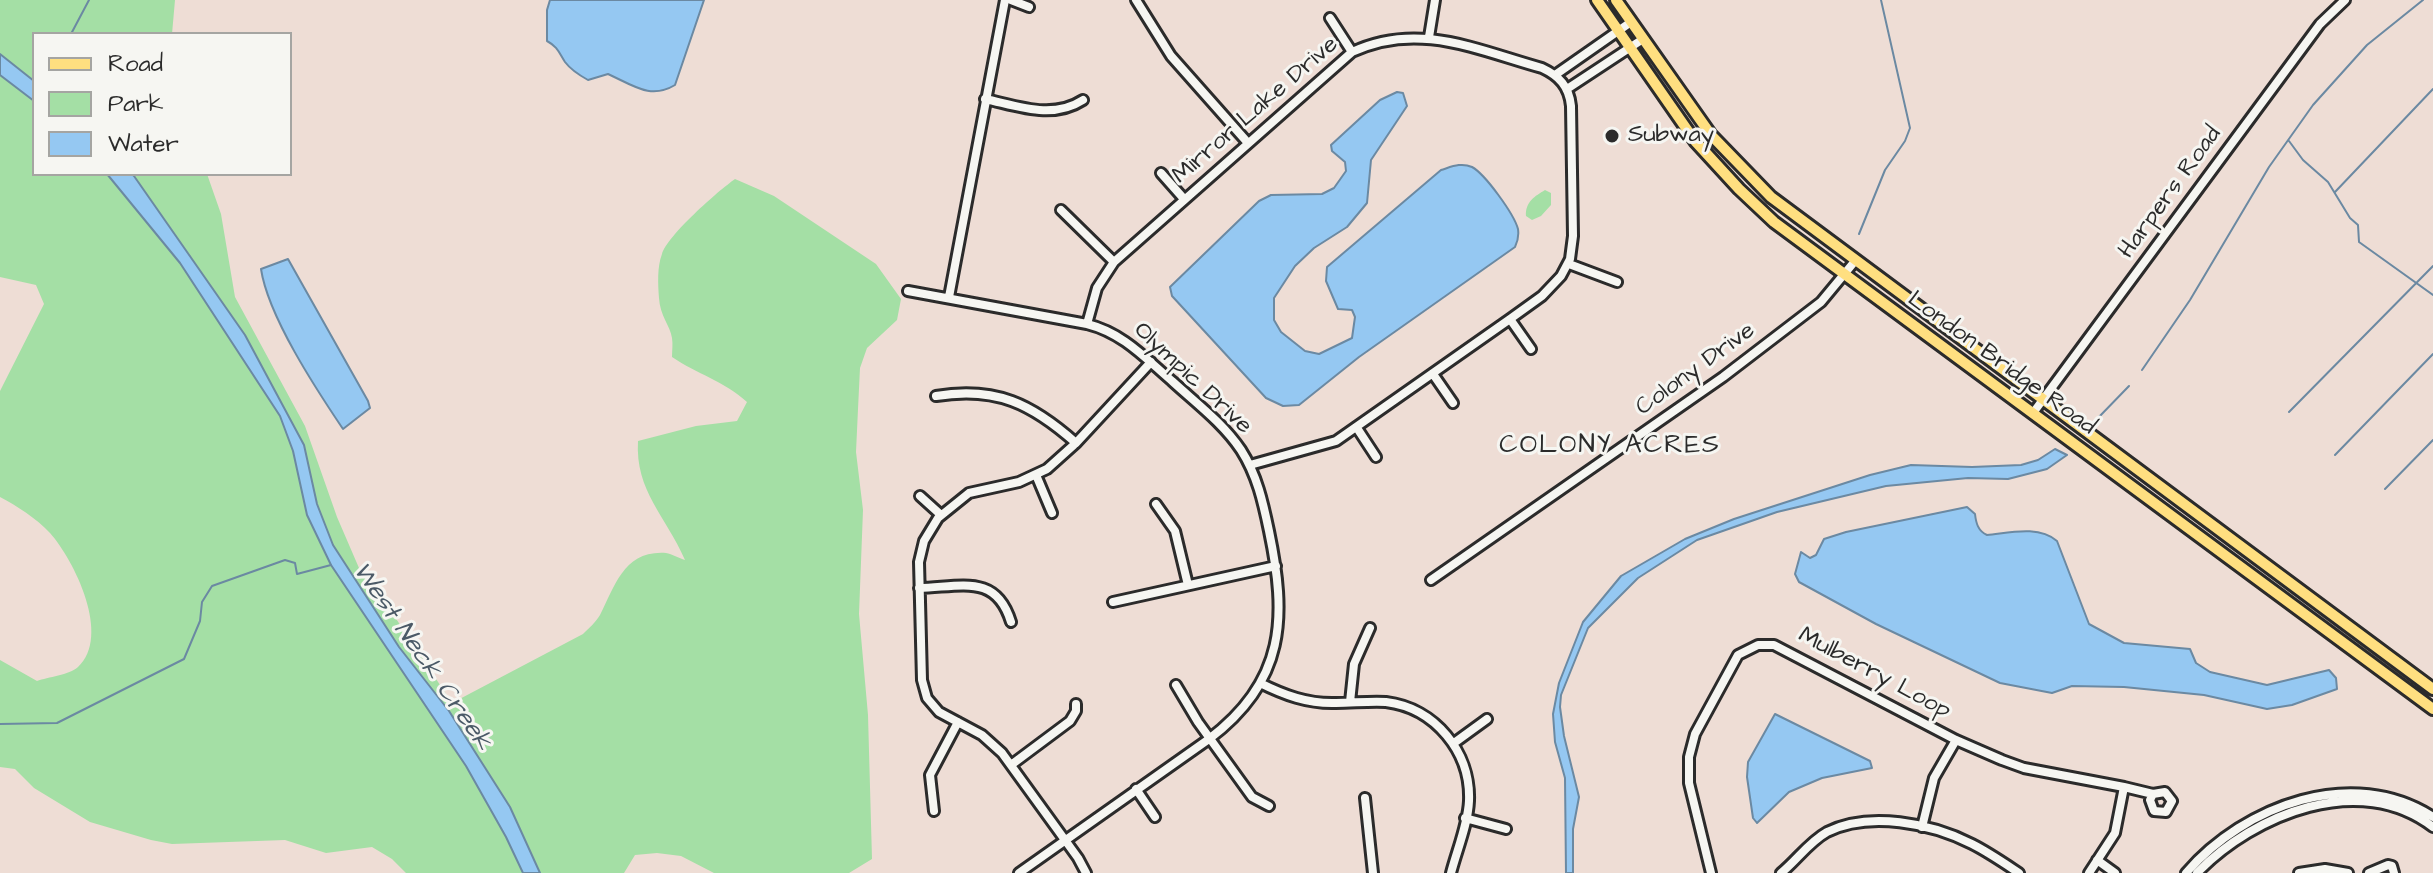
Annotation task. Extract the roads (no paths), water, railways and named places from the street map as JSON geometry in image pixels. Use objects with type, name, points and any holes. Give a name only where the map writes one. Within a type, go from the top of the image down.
[{"type":"main road","name":"London Bridge Road","points":[[1597,0],[1695,141],[1774,222],[2433,709]]},
{"type":"main road","name":"London Bridge Road","points":[[1616,0],[1692,110],[1730,157],[1771,197],[2433,689]]},
{"type":"street","points":[[949,297],[1005,0]]},
{"type":"street","points":[[1011,0],[1029,7]]},
{"type":"street","points":[[1136,0],[1171,56],[1248,143]]},
{"type":"street","points":[[1429,37],[1435,0]]},
{"type":"street","name":"Harpers Road","points":[[2033,413],[2320,24],[2345,0]]},
{"type":"street","points":[[1330,18],[1352,52]]},
{"type":"street","points":[[1555,75],[1631,22]]},
{"type":"street","name":"Mirror Lake Drive","points":[[1087,324],[1097,288],[1114,262],[1352,52],[1388,39],[1429,37],[1542,68],[1555,75],[1567,89]]},
{"type":"street","points":[[1250,465],[1310,451],[1336,441],[1542,296],[1569,264],[1573,236],[1571,106],[1567,89],[1643,39]]},
{"type":"street","points":[[985,99],[1044,111],[1066,109],[1083,100]]},
{"type":"street","points":[[1161,173],[1184,199]]},
{"type":"street","points":[[1061,210],[1114,262]]},
{"type":"street","name":"Colony Drive","points":[[1431,580],[1723,377],[1821,302],[1855,261]]},
{"type":"street","points":[[1569,264],[1617,282]]},
{"type":"street","name":"Olympic Drive","points":[[908,291],[1087,324],[1125,340],[1229,435],[1250,465],[1261,493],[1276,566],[1280,595],[1279,626],[1269,663],[1260,683],[1235,717],[1209,739],[1019,873]]},
{"type":"street","points":[[1510,319],[1531,349]]},
{"type":"street","points":[[1086,873],[1011,765],[982,735],[939,712],[927,698],[922,680],[921,551],[929,531],[941,515],[969,493],[1036,475],[1058,461],[1151,362]]},
{"type":"street","points":[[1433,374],[1453,403]]},
{"type":"street","points":[[936,396],[982,394],[1019,403],[1045,416],[1076,443]]},
{"type":"street","points":[[1357,428],[1376,457]]},
{"type":"street","points":[[1036,475],[1052,513]]},
{"type":"street","points":[[920,496],[941,515]]},
{"type":"street","points":[[1156,504],[1175,531],[1188,585]]},
{"type":"street","points":[[1113,602],[1276,566]]},
{"type":"street","points":[[919,588],[988,588],[999,596],[1011,622]]},
{"type":"street","points":[[1350,702],[1354,664],[1370,628]]},
{"type":"street","name":"Mulberry Loop","points":[[1711,873],[1689,783],[1689,757],[1695,734],[1738,655],[1748,648],[1766,644],[1781,647],[1834,678],[1956,740],[2024,768],[2153,794]]},
{"type":"street","points":[[1260,683],[1299,699],[1337,704],[1382,702],[1404,706],[1426,717],[1454,743],[1467,780],[1469,801],[1451,873]]},
{"type":"street","points":[[1176,685],[1209,739],[1252,797],[1269,806]]},
{"type":"street","points":[[1011,765],[1070,721],[1076,704]]},
{"type":"street","points":[[1454,743],[1487,719]]},
{"type":"street","points":[[934,811],[930,775],[958,722]]},
{"type":"street","points":[[1922,827],[1934,778],[1956,740]]},
{"type":"street","points":[[2093,867],[2115,833],[2124,787]]},
{"type":"street","points":[[1136,789],[1155,817]]},
{"type":"street","points":[[2186,873],[2217,843],[2248,823],[2277,809],[2317,797],[2376,793],[2407,802],[2433,817]]},
{"type":"street","points":[[1365,798],[1373,873]]},
{"type":"street","points":[[2197,873],[2239,837],[2266,822],[2320,805],[2349,801],[2383,803],[2406,811],[2433,827]]},
{"type":"street","points":[[1465,818],[1506,829]]},
{"type":"street","points":[[1781,873],[1811,843],[1841,826],[1877,821],[1922,827],[1973,844],[2019,873]]},
{"type":"street","points":[[2369,873],[2388,865],[2392,866],[2394,873]]},
{"type":"street","points":[[2093,867],[2102,873]]},
{"type":"street","points":[[2093,867],[2115,873]]},
{"type":"street","points":[[2299,873],[2325,869],[2348,873]]},
{"type":"water","points":[[550,0],[704,0],[675,85],[649,91],[608,74],[588,80],[573,70],[547,41]]},
{"type":"water","points":[[0,54],[32,79],[32,99],[0,75]]},
{"type":"water","points":[[1397,92],[1403,93],[1407,106],[1371,160],[1367,203],[1347,227],[1314,248],[1295,266],[1274,298],[1274,320],[1281,332],[1305,351],[1319,354],[1352,338],[1355,317],[1352,310],[1338,309],[1326,281],[1327,267],[1441,170],[1464,165],[1478,171],[1511,214],[1518,229],[1517,243],[1359,357],[1299,405],[1283,406],[1266,398],[1172,296],[1170,287],[1259,201],[1271,195],[1322,194],[1334,188],[1346,171],[1345,162],[1332,151],[1331,145],[1380,100]]},
{"type":"water","points":[[109,176],[134,176],[245,335],[304,445],[317,504],[333,545],[399,647],[449,711],[510,807],[540,873],[523,873],[466,766],[331,565],[307,515],[293,451],[280,416],[180,263]]},
{"type":"water","points":[[288,259],[368,401],[370,408],[343,429],[294,352],[265,288],[261,269]]},
{"type":"water","points":[[2055,449],[2067,455],[2047,469],[2008,479],[1968,478],[1886,486],[1777,512],[1697,540],[1638,578],[1588,628],[1561,695],[1564,736],[1579,797],[1573,829],[1573,873],[1566,873],[1565,778],[1555,742],[1553,714],[1559,683],[1583,622],[1621,576],[1685,539],[1734,519],[1870,475],[1911,465],[2021,465],[2038,460]]},
{"type":"water","points":[[1967,507],[1975,514],[1977,524],[1987,535],[2032,532],[2057,541],[2089,624],[2124,643],[2190,649],[2196,663],[2210,672],[2267,685],[2329,670],[2336,678],[2337,689],[2292,705],[2267,709],[2204,695],[2124,687],[2072,686],[2052,693],[2000,683],[1876,624],[1799,582],[1795,574],[1801,552],[1810,558],[1816,555],[1824,539]]},
{"type":"water","points":[[1775,714],[1870,761],[1872,768],[1822,778],[1789,792],[1757,823],[1753,818],[1748,762]]},
{"type":"waterway","points":[[72,32],[89,0]]},
{"type":"waterway","points":[[1859,234],[1885,170],[1910,128],[1881,0]]},
{"type":"waterway","points":[[2142,370],[2190,300],[2269,167],[2313,105],[2367,45],[2423,0]]},
{"type":"waterway","points":[[2335,192],[2433,89]]},
{"type":"waterway","points":[[2289,141],[2303,160],[2328,182],[2350,218],[2358,225],[2359,242],[2433,295]]},
{"type":"waterway","points":[[2289,412],[2433,266]]},
{"type":"waterway","points":[[2335,455],[2433,354]]},
{"type":"waterway","points":[[2097,419],[2129,386]]},
{"type":"waterway","points":[[2385,489],[2433,440]]},
{"type":"waterway","points":[[0,724],[57,723],[184,659],[200,621],[202,602],[212,586],[285,560],[295,563],[297,574],[331,565]]},
{"type":"place","name":"Subway","points":[[1612,136]]},
{"type":"district","name":"COLONY ACRES","points":[[1610,447]]},
{"type":"water label","name":"West Neck Creek","points":[[421,657]]}]
